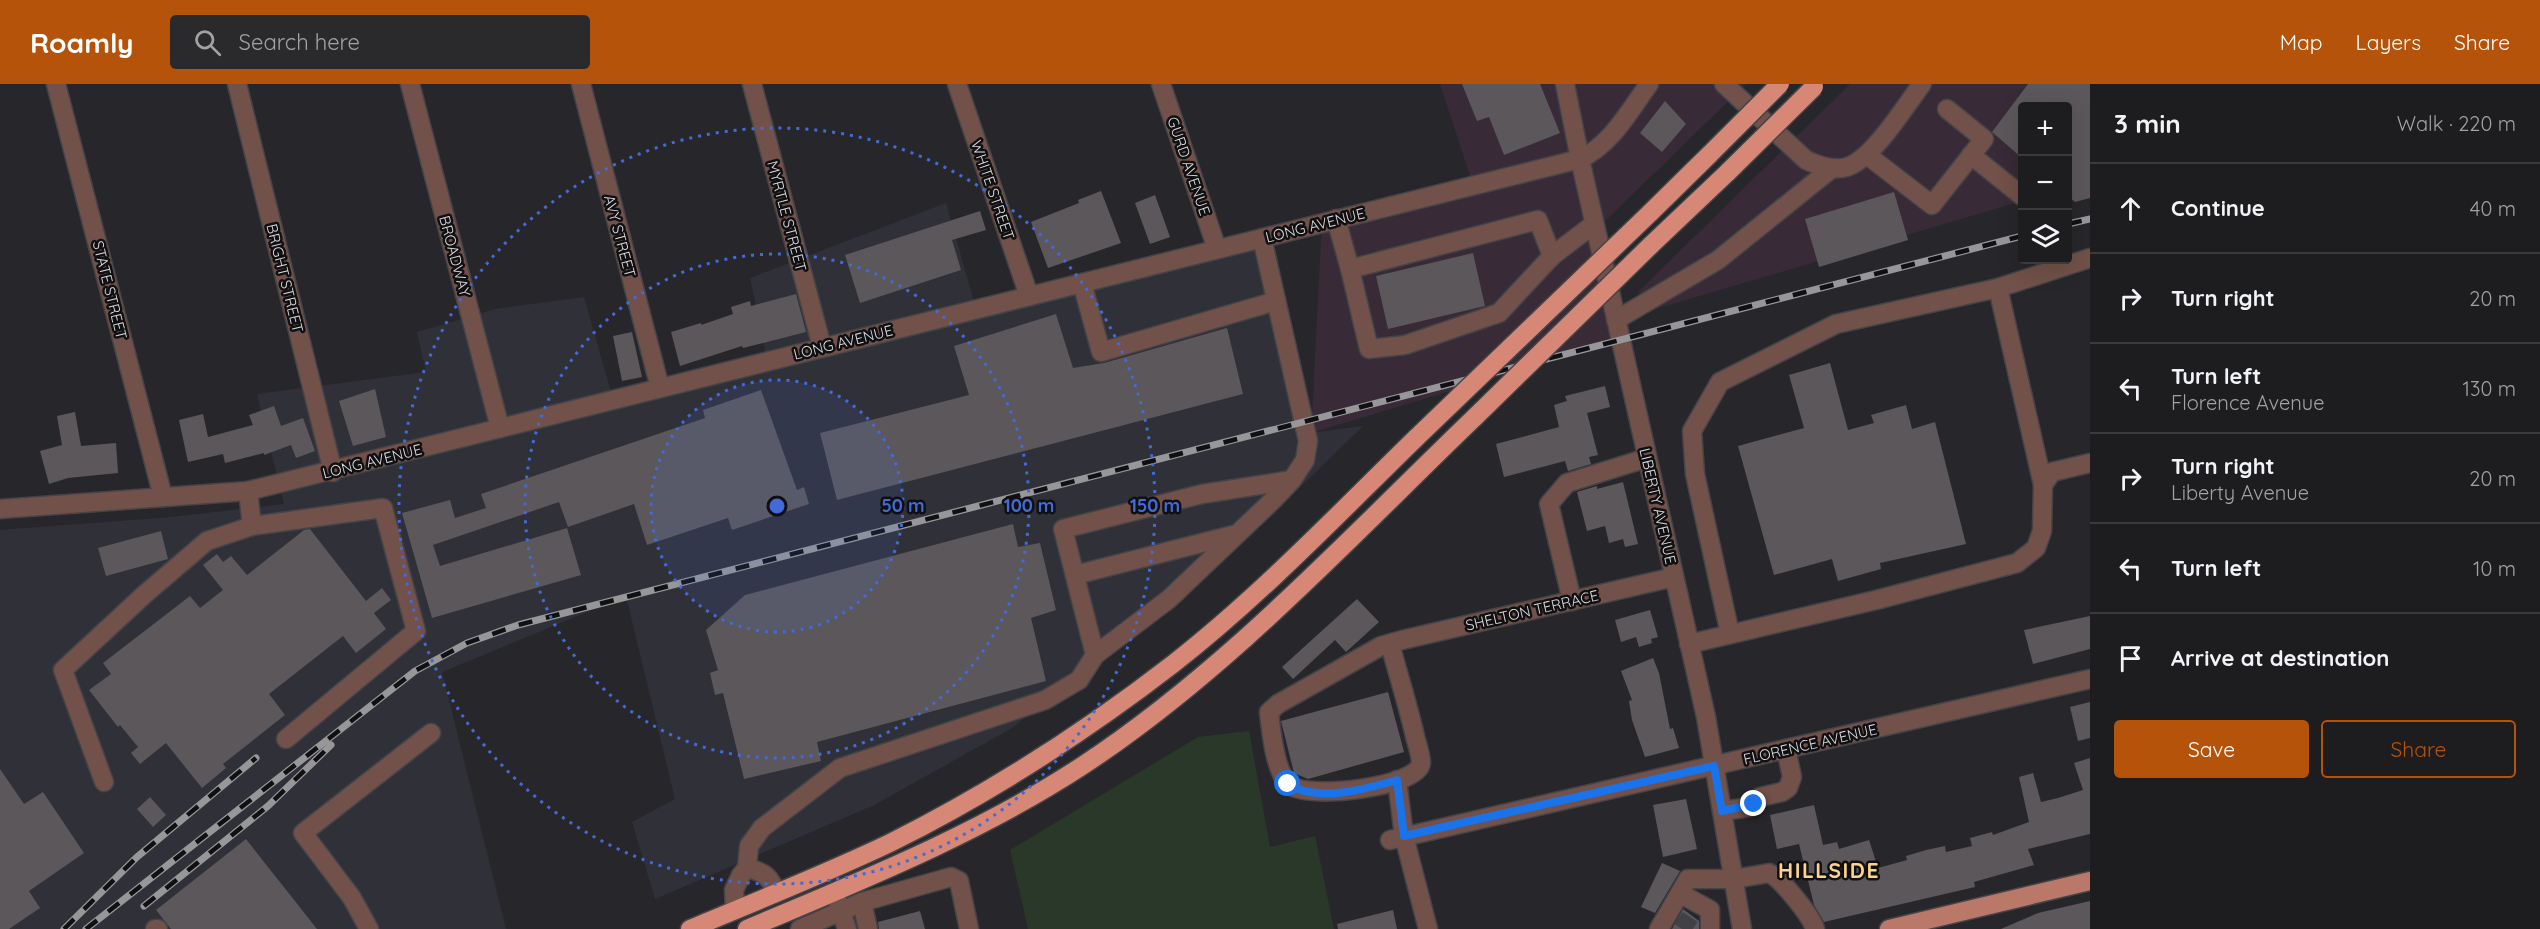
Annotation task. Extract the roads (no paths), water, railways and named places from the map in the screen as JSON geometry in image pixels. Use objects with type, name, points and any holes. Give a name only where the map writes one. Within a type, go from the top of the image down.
[{"type":"highway","points":[[690,929],[881,847],[954,809],[1050,752],[1126,700],[1245,603],[1650,213],[1780,84]]},
{"type":"highway","points":[[747,929],[917,854],[1055,783],[1171,702],[1270,615],[1815,86]]},
{"type":"main road","points":[[1889,929],[1922,925],[2090,881]]},
{"type":"street","name":"STATE STREET","points":[[56,84],[163,497]]},
{"type":"street","name":"BRIGHT STREET","points":[[237,84],[333,472]]},
{"type":"street","name":"BROADWAY","points":[[410,84],[500,428]]},
{"type":"street","name":"AVY STREET","points":[[581,84],[660,388]]},
{"type":"street","name":"MYRTLE STREET","points":[[752,84],[822,347]]},
{"type":"street","name":"WHITE STREET","points":[[957,84],[1029,296]]},
{"type":"street","name":"GURD AVENUE","points":[[1161,84],[1216,249]]},
{"type":"street","name":"LIBERTY AVENUE","points":[[1566,84],[1594,224],[1689,644],[1714,766],[1742,929]]},
{"type":"street","points":[[1724,84],[1798,153],[1814,164],[1831,169],[1847,167],[1867,155],[1922,84]]},
{"type":"street","name":"LONG AVENUE","points":[[0,509],[248,491],[333,472],[822,347],[1580,159],[1605,142],[1643,86]]},
{"type":"street","points":[[1867,155],[1932,206],[1984,139],[1947,109]]},
{"type":"street","points":[[1971,155],[2018,192]]},
{"type":"street","points":[[1616,320],[1718,260],[1831,169]]},
{"type":"street","points":[[1336,219],[1369,349],[1405,345],[1499,313],[1552,256],[1594,224]]},
{"type":"street","points":[[1350,269],[1538,220],[1552,256]]},
{"type":"street","points":[[735,910],[734,890],[741,874],[747,868],[749,846],[762,828],[840,768],[1045,700],[1079,680],[1095,655],[1169,599],[1292,480],[1305,460],[1308,441],[1262,238]]},
{"type":"street","points":[[1730,634],[1695,474],[1692,431],[1720,382],[1836,324],[1998,288],[2090,258]]},
{"type":"street","points":[[1082,283],[1101,352],[1276,301]]},
{"type":"street","points":[[1689,644],[2017,564],[2036,548],[2042,531],[2043,485],[1998,288]]},
{"type":"street","points":[[1572,601],[1549,504],[1567,483],[1647,458]]},
{"type":"street","points":[[2043,485],[2052,472],[2090,463]]},
{"type":"street","points":[[1095,655],[1063,529],[1202,494],[1292,480]]},
{"type":"street","points":[[248,491],[252,526]]},
{"type":"street","points":[[104,782],[63,670],[145,594],[207,541],[252,526],[383,508],[416,631],[286,739]]},
{"type":"street","points":[[1075,575],[1233,535]]},
{"type":"street","name":"SHELTON TERRACE","points":[[1397,780],[1341,791],[1312,793],[1297,790],[1284,778],[1272,738],[1269,712],[1278,704],[1333,672],[1390,644],[1674,577]]},
{"type":"street","points":[[1390,644],[1406,694],[1421,764],[1418,771],[1411,776],[1397,780],[1397,838],[1428,929]]},
{"type":"street","name":"FLORENCE AVENUE","points":[[1397,838],[2090,679]]},
{"type":"street","points":[[369,929],[352,898],[303,832],[431,733]]},
{"type":"street","points":[[1722,811],[1750,807],[1760,797],[1782,792],[1788,788],[1791,777],[1786,749]]},
{"type":"street","points":[[917,854],[930,882]]},
{"type":"street","points":[[747,868],[762,872],[771,879],[776,893]]},
{"type":"street","points":[[1659,929],[1688,879],[1734,879],[1773,875],[1813,921],[1815,929]]},
{"type":"street","points":[[800,929],[844,920],[862,902],[951,877],[959,881],[969,929]]},
{"type":"street","points":[[835,891],[844,920]]},
{"type":"street","points":[[1681,894],[1694,911],[1710,910],[1710,929]]},
{"type":"street","points":[[862,902],[868,929]]},
{"type":"tunnel","points":[[1682,929],[1690,917]]},
{"type":"railway","points":[[2072,223],[2090,219]]},
{"type":"railway","points":[[86,929],[415,671],[467,643],[518,625],[2018,237]]},
{"type":"railway","points":[[144,906],[268,806],[331,745]]},
{"type":"railway","points":[[64,929],[137,857],[256,758]]},
{"type":"district","name":"HILLSIDE","points":[[1829,870]]}]
